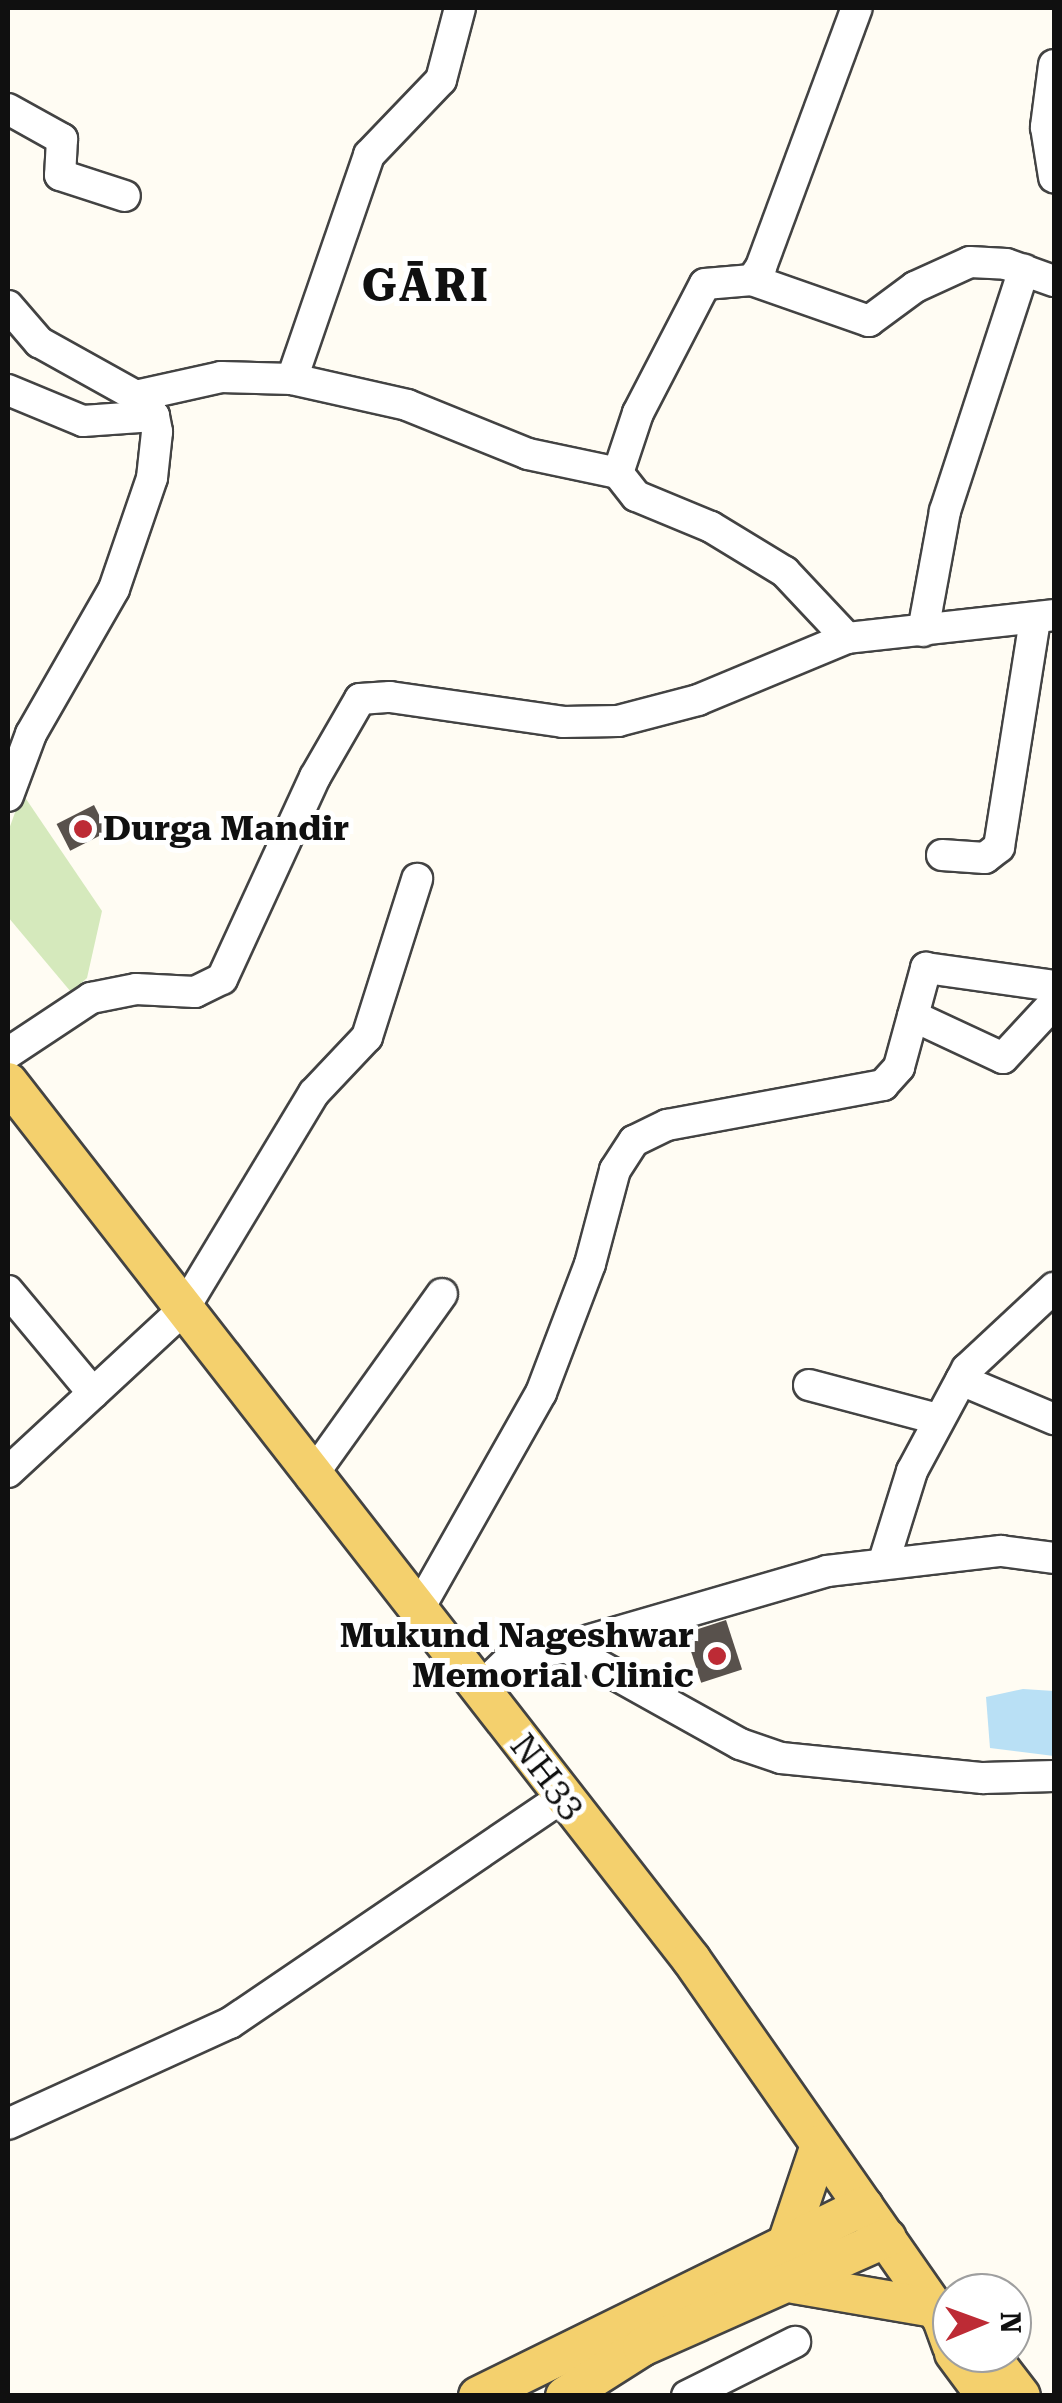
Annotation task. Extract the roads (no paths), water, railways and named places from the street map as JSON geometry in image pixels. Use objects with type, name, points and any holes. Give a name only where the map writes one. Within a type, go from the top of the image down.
[{"type":"main road","name":"NH33","points":[[8,1082],[311,1477],[690,1960],[887,2238],[932,2308]]},
{"type":"main road","points":[[790,2267],[820,2144]]},
{"type":"main road","points":[[565,2396],[642,2347],[790,2267],[864,2206]]},
{"type":"main road","points":[[478,2396],[790,2267],[887,2238]]},
{"type":"main road","points":[[790,2267],[932,2326]]},
{"type":"main road","name":"NH33","points":[[972,2373],[986,2396]]},
{"type":"main road","points":[[1003,2373],[1021,2396]]},
{"type":"street","points":[[292,380],[369,154],[441,80],[460,8]]},
{"type":"street","points":[[752,280],[857,8]]},
{"type":"street","points":[[1054,65],[1046,127],[1054,177]]},
{"type":"street","points":[[8,109],[62,139],[60,176],[125,196]]},
{"type":"street","points":[[618,472],[638,413],[705,284],[752,280],[869,321],[915,287],[970,262],[1024,270],[1054,281]]},
{"type":"street","points":[[923,631],[945,511],[1024,270]]},
{"type":"street","points":[[8,306],[38,342],[145,406]]},
{"type":"street","points":[[8,390],[82,422],[145,406],[221,377],[292,380],[407,405],[502,445],[618,472],[636,496],[711,527],[785,572],[846,638]]},
{"type":"street","points":[[8,796],[31,734],[88,641],[134,536],[152,478],[145,406]]},
{"type":"street","points":[[8,1053],[91,998],[136,989],[195,992],[222,979],[315,777],[360,699],[390,697],[562,722],[618,720],[698,700],[846,638],[1045,618],[1000,847],[985,858],[942,856]]},
{"type":"street","points":[[8,1472],[183,1310],[314,1093],[367,1036],[417,878]]},
{"type":"street","points":[[417,1612],[541,1392],[624,1154],[667,1125],[882,1085],[899,1067],[926,968],[1054,986]]},
{"type":"street","points":[[913,1016],[1003,1058],[1054,1004]]},
{"type":"street","points":[[884,1561],[898,1504],[961,1380],[981,1353],[1054,1288]]},
{"type":"street","points":[[8,1290],[93,1394]]},
{"type":"street","points":[[311,1477],[442,1294]]},
{"type":"street","points":[[961,1380],[1054,1419]]},
{"type":"street","points":[[809,1386],[938,1419]]},
{"type":"street","points":[[478,1689],[511,1658],[566,1647],[805,1576],[884,1561],[1001,1551],[1054,1558]]},
{"type":"street","points":[[566,1647],[740,1744],[781,1758],[984,1778],[1054,1776]]},
{"type":"street","points":[[8,2124],[230,2024],[562,1797]]},
{"type":"street","points":[[687,2396],[795,2342]]},
{"type":"water","points":[[1023,1689],[1054,1691],[1054,1756],[990,1748],[986,1697]]},
{"type":"place","name":"Durga Mandir","points":[[83,829]]},
{"type":"place","name":"Mukund Nageshwar Memorial Clinic","points":[[717,1656]]},
{"type":"district","name":"GĀRI","points":[[426,286]]}]
